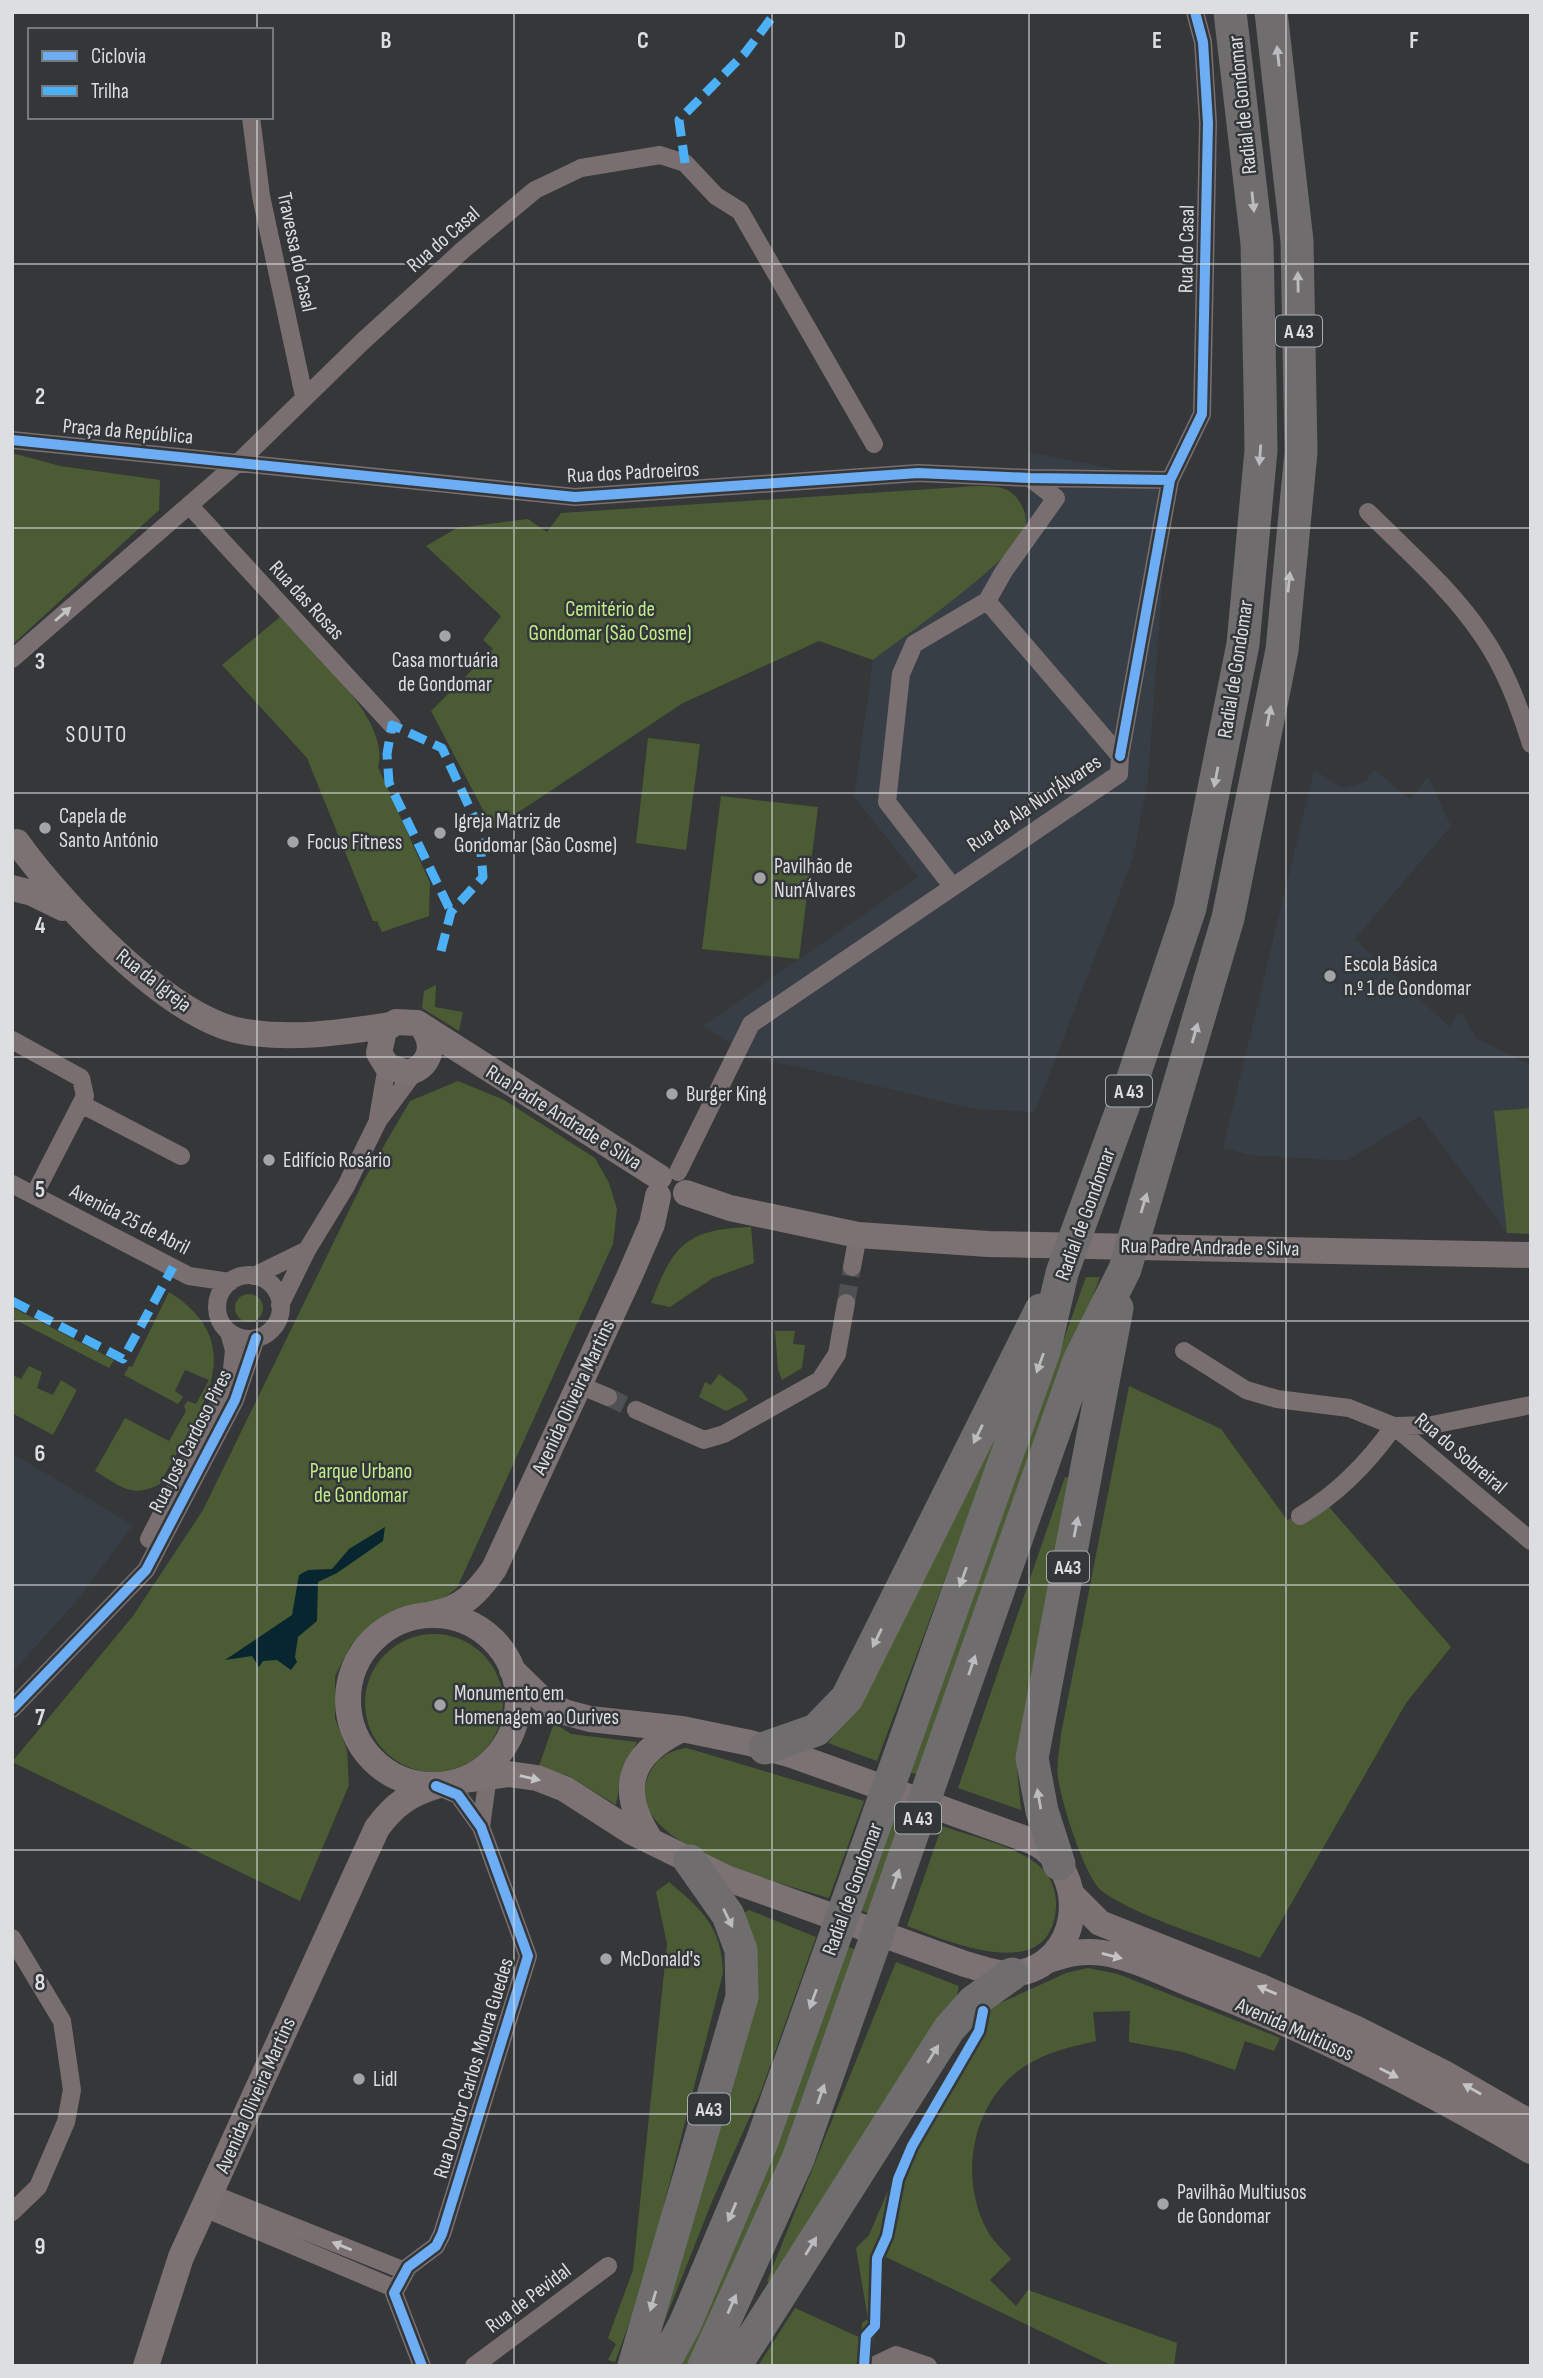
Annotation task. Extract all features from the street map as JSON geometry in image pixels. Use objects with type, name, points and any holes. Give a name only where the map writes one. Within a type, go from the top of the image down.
[{"type":"highway","name":"Radial de Gondomar","points":[[662,2366],[685,2324],[761,2144],[1044,1351],[1062,1273],[1127,1096],[1189,908],[1242,645],[1261,450],[1257,243],[1230,12]]},
{"type":"highway","name":"Radial de Gondomar","points":[[704,2366],[798,2159],[1079,1362],[1125,1269],[1228,918],[1282,650],[1301,439],[1297,241],[1271,12]]},
{"type":"highway","name":"A43","points":[[1059,1864],[1042,1811],[1032,1758],[1125,1269]]},
{"type":"highway","points":[[765,1748],[816,1730],[848,1698],[1030,1329],[1062,1273]]},
{"type":"highway","name":"A43","points":[[634,2366],[742,1997],[741,1950],[728,1915],[690,1861]]},
{"type":"highway","points":[[735,2366],[949,2029],[973,2002],[1012,1974]]},
{"type":"main road","points":[[12,872],[17,857],[15,835]]},
{"type":"main road","name":"Rua da Igreja","points":[[15,835],[74,913],[166,993],[211,1020],[253,1032],[328,1034],[390,1025]]},
{"type":"main road","name":"Rua da Igreja","points":[[12,888],[32,893],[74,913]]},
{"type":"main road","points":[[402,1020],[422,1027],[428,1035],[430,1052],[418,1069],[400,1073],[384,1063],[378,1045],[390,1025],[402,1020]]},
{"type":"main road","name":"Rua Padre Andrade e Silva","points":[[422,1027],[670,1188],[730,1208],[858,1236],[988,1244],[1531,1255]]},
{"type":"main road","name":"Rua da Igreja","points":[[328,1034],[384,1063]]},
{"type":"main road","name":"Rua Padre Andrade e Silva","points":[[418,1069],[470,1057]]},
{"type":"main road","name":"Avenida Oliveira Martins","points":[[427,1615],[448,1612],[465,1603],[494,1569],[670,1188]]},
{"type":"main road","name":"Avenida Oliveira Martins","points":[[494,1569],[487,1613],[498,1646]]},
{"type":"main road","points":[[1012,1974],[946,1957],[778,1897],[690,1861],[651,1841],[565,1789],[509,1774],[436,1786],[410,1783],[386,1772],[366,1754],[353,1731],[347,1705],[350,1679],[361,1654],[379,1634],[401,1621],[427,1615],[454,1618],[478,1629],[498,1646],[512,1670],[546,1703],[564,1712],[590,1719],[682,1729],[765,1748],[989,1824],[1043,1847],[1059,1864],[1072,1895],[1072,1921],[1068,1934],[1046,1961]]},
{"type":"main road","points":[[463,1780],[486,1767],[504,1747],[515,1723],[518,1696],[512,1670]]},
{"type":"main road","points":[[651,1841],[639,1823],[632,1800],[632,1780],[639,1759],[660,1740],[682,1729]]},
{"type":"main road","name":"Avenida Oliveira Martins","points":[[366,1754],[377,1777],[380,1802],[377,1828]]},
{"type":"main road","name":"Avenida Oliveira Martins","points":[[146,2366],[165,2302],[207,2200],[377,1828],[391,1809],[412,1793],[436,1786]]},
{"type":"main road","name":"Avenida Multiusos","points":[[1072,1895],[1100,1923],[1359,2030],[1444,2073],[1531,2123]]},
{"type":"main road","name":"Avenida Multiusos","points":[[1012,1974],[1073,1951],[1102,1953],[1243,2004],[1290,2024],[1411,2084],[1531,2151]]},
{"type":"street","name":"Rua do Casal","points":[[1120,756],[1170,480],[1202,414],[1208,123],[1203,42],[1195,12]]},
{"type":"street","name":"Travessa do Casal","points":[[250,119],[261,196],[304,396]]},
{"type":"street","name":"Rua do Casal","points":[[12,659],[240,461],[304,396],[464,249],[535,190],[581,168],[660,155],[685,163],[716,197],[740,211],[874,444]]},
{"type":"street","name":"Praça da República","points":[[12,440],[240,461]]},
{"type":"street","name":"Rua dos Padroeiros","points":[[240,461],[575,497],[918,473],[1170,480]]},
{"type":"street","points":[[953,886],[887,802],[901,674],[914,644],[988,601],[1056,498],[1030,478]]},
{"type":"street","name":"Rua das Rosas","points":[[188,505],[392,725]]},
{"type":"street","points":[[1368,512],[1426,570],[1482,635],[1517,700],[1531,744]]},
{"type":"street","name":"Rua da Ala Nun'Álvares","points":[[670,1188],[751,1024],[1119,774],[1120,756],[988,601]]},
{"type":"street","points":[[12,1040],[81,1079],[85,1096],[34,1195]]},
{"type":"street","points":[[377,1121],[384,1063]]},
{"type":"street","points":[[307,1250],[254,1276],[237,1278],[223,1289],[217,1309],[229,1332],[247,1339],[256,1338],[265,1335],[277,1322],[280,1305],[307,1250],[346,1186],[377,1121],[418,1069]]},
{"type":"street","points":[[81,1104],[181,1156]]},
{"type":"street","name":"Avenida 25 de Abril","points":[[12,1184],[190,1276],[230,1282]]},
{"type":"street","points":[[852,1266],[858,1236]]},
{"type":"street","name":"Avenida 25 de Abril","points":[[190,1276],[217,1309]]},
{"type":"street","points":[[254,1276],[272,1286],[280,1305]]},
{"type":"street","points":[[636,1410],[704,1440],[724,1434],[820,1380],[837,1354],[846,1303]]},
{"type":"street","name":"Rua José Cardoso Pires","points":[[147,1556],[231,1379],[234,1350],[229,1332]]},
{"type":"street","name":"Rua José Cardoso Pires","points":[[12,1709],[98,1618],[147,1556],[235,1400],[256,1338]]},
{"type":"street","points":[[1184,1351],[1246,1390],[1278,1399],[1349,1408],[1394,1426],[1432,1425],[1531,1405]]},
{"type":"street","points":[[579,1385],[608,1397]]},
{"type":"street","points":[[1300,1516],[1327,1500],[1372,1457],[1394,1426]]},
{"type":"street","name":"Rua do Sobreiral","points":[[1394,1426],[1531,1541]]},
{"type":"street","name":"Rua Doutor Carlos Moura Guedes","points":[[481,1826],[481,1809],[490,1776],[504,1747]]},
{"type":"street","name":"Rua Doutor Carlos Moura Guedes","points":[[396,2289],[405,2271],[436,2246],[442,2234],[528,1956],[481,1826],[458,1795],[436,1786]]},
{"type":"street","points":[[12,1938],[62,2021],[72,2090],[66,2122],[38,2187],[12,2212]]},
{"type":"street","points":[[207,2200],[405,2271]]},
{"type":"street","points":[[207,2200],[396,2289],[398,2308],[422,2366]]},
{"type":"street","name":"Rua de Pevidal","points":[[474,2366],[608,2266]]},
{"type":"street","points":[[873,2366],[896,2355],[928,2366]]},
{"type":"shaded area","points":[[1029,452],[1170,480],[1148,779],[1133,859],[1035,1112],[974,1109],[750,1056],[703,1026],[918,877],[854,797],[873,660],[992,568],[1023,533],[1030,478]]},
{"type":"shaded area","name":"Escola Básica n.º 1 de Gondomar","points":[[1374,769],[1410,799],[1428,777],[1451,826],[1355,939],[1450,1027],[1454,1018],[1462,1013],[1476,1038],[1531,1065],[1531,1234],[1507,1233],[1420,1116],[1346,1161],[1250,1155],[1223,1148],[1314,770],[1343,788],[1365,782]]},
{"type":"shaded area","points":[[12,1453],[133,1525],[81,1596],[12,1673]]},
{"type":"green space","points":[[12,453],[60,466],[160,480],[159,510],[12,645]]},
{"type":"green space","name":"Cemitério de Gondomar (São Cosme)","points":[[977,486],[997,487],[1014,494],[1024,512],[1024,531],[1016,544],[979,578],[873,660],[819,641],[683,703],[493,829],[431,711],[493,649],[483,640],[501,616],[426,546],[457,528],[528,519],[547,532],[561,513]]},
{"type":"green space","points":[[280,617],[346,687],[373,729],[379,748],[378,767],[430,883],[429,916],[382,932],[377,921],[373,921],[307,758],[222,665]]},
{"type":"green space","points":[[648,738],[700,744],[686,850],[636,843]]},
{"type":"green space","name":"Pavilhão de Nun'Álvares","points":[[721,796],[818,807],[799,959],[702,949]]},
{"type":"green space","points":[[436,985],[435,1007],[463,1012],[459,1031],[422,1008],[424,991]]},
{"type":"green space","name":"Parque Urbano de Gondomar","points":[[458,1081],[504,1100],[595,1158],[609,1183],[617,1209],[613,1244],[457,1588],[440,1601],[407,1606],[378,1620],[351,1645],[335,1676],[335,1718],[347,1750],[349,1785],[300,1901],[12,1762],[133,1616],[203,1510],[364,1180],[410,1101]]},
{"type":"green space","points":[[1531,1108],[1531,1234],[1507,1233],[1494,1111]]},
{"type":"green space","points":[[751,1227],[754,1263],[713,1278],[670,1307],[651,1303],[667,1267],[685,1244],[711,1232]]},
{"type":"green space","points":[[1086,1277],[1100,1277],[920,1776],[910,1772]]},
{"type":"green space","points":[[169,1292],[195,1313],[210,1336],[214,1360],[210,1384],[201,1409],[160,1484],[141,1490],[126,1489],[95,1471],[125,1418],[169,1441],[186,1411],[184,1406],[188,1401],[196,1404],[209,1380],[185,1370],[175,1391],[183,1397],[178,1404],[124,1375],[129,1366],[132,1367]]},
{"type":"green space","points":[[249,1294],[259,1298],[263,1308],[259,1318],[249,1322],[239,1318],[235,1308],[239,1298]]},
{"type":"green space","points":[[12,1307],[114,1360],[109,1368],[12,1318]]},
{"type":"green space","points":[[775,1331],[795,1331],[793,1344],[805,1345],[802,1368],[782,1380],[778,1369]]},
{"type":"green space","points":[[29,1366],[42,1372],[37,1388],[53,1395],[61,1380],[77,1390],[53,1435],[12,1413],[12,1375],[21,1379]]},
{"type":"green space","points":[[719,1374],[742,1391],[748,1400],[726,1411],[699,1397],[705,1382],[711,1385]]},
{"type":"green space","points":[[1129,1386],[1221,1429],[1287,1520],[1329,1507],[1451,1647],[1406,1703],[1260,1958],[1155,1919],[1102,1891],[1081,1855],[1060,1788],[1057,1767],[1061,1734]]},
{"type":"green space","points":[[991,1437],[997,1439],[877,1761],[828,1743],[839,1729]]},
{"type":"green space","points":[[1065,1477],[1075,1479],[1017,1768],[1021,1810],[958,1788]]},
{"type":"green space","points":[[434,1634],[460,1640],[483,1654],[497,1677],[503,1703],[497,1729],[483,1752],[460,1766],[434,1772],[408,1766],[385,1752],[371,1729],[365,1703],[371,1677],[385,1654],[408,1640]]},
{"type":"green space","points":[[554,1723],[571,1734],[637,1742],[622,1771],[616,1805],[569,1776],[539,1766]]},
{"type":"green space","points":[[687,1748],[864,1801],[829,1898],[745,1872],[712,1858],[682,1842],[659,1823],[646,1802],[647,1779],[662,1757]]},
{"type":"green space","points":[[894,1811],[909,1816],[874,1915],[860,1910]]},
{"type":"green space","points":[[942,1826],[1015,1851],[1037,1864],[1046,1873],[1054,1889],[1056,1907],[1050,1931],[1036,1946],[1017,1952],[995,1952],[947,1941],[907,1926]]},
{"type":"green space","points":[[669,1882],[700,1911],[714,1931],[722,1957],[723,1973],[644,2283],[615,2362],[608,2360],[616,2344],[608,2338],[633,2270],[667,1944],[656,1892]]},
{"type":"green space","points":[[749,1910],[816,1937],[760,2094],[713,2199],[663,2325],[758,1976],[738,1916]]},
{"type":"green space","points":[[846,1946],[859,1951],[762,2210],[693,2366],[678,2366]]},
{"type":"green space","points":[[896,1962],[959,1986],[955,2003],[775,2286],[767,2281]]},
{"type":"green space","points":[[1088,1968],[1118,1974],[1280,2038],[1274,2051],[1245,2041],[1235,2070],[1183,2052],[1129,2042],[1130,2011],[1093,2012],[1096,2041],[1050,2054],[1025,2066],[1007,2081],[982,2119],[975,2141],[973,2187],[987,2230],[1011,2259],[990,2280],[1016,2306],[1028,2290],[1177,2343],[1174,2366],[1113,2366],[886,2257],[882,2273],[882,2308],[869,2366],[758,2366],[795,2308],[861,2338],[862,2323],[868,2319],[856,2248],[869,2235],[906,2149],[989,2011],[998,2004],[1066,1973]]},
{"type":"water","points":[[385,1527],[383,1541],[337,1573],[318,1582],[317,1621],[298,1637],[295,1657],[297,1662],[291,1670],[277,1660],[263,1661],[259,1667],[252,1656],[225,1660],[292,1615],[299,1575],[308,1570],[332,1569],[349,1549]]},
{"type":"tunnel","points":[[846,1303],[852,1267]]},
{"type":"tunnel","points":[[608,1397],[636,1410]]},
{"type":"marked path","points":[[685,163],[679,120],[745,53],[776,12]]},
{"type":"marked path","points":[[441,951],[451,912],[483,877],[479,828],[442,748],[392,725],[387,754],[389,783],[451,912]]},
{"type":"marked path","points":[[12,1301],[123,1359],[173,1267]]},
{"type":"cycle path","points":[[1170,480],[1202,414],[1208,123],[1203,42],[1195,12]]},
{"type":"cycle path","points":[[12,440],[575,497],[918,473],[1170,480],[1120,756]]},
{"type":"cycle path","points":[[12,1709],[146,1570],[235,1400],[256,1338]]},
{"type":"cycle path","points":[[422,2366],[394,2293],[408,2267],[436,2246],[442,2234],[528,1956],[481,1827],[458,1795],[436,1786]]},
{"type":"cycle path","points":[[864,2366],[866,2336],[875,2326],[877,2258],[887,2236],[898,2179],[912,2146],[979,2031],[983,2011]]},
{"type":"place","name":"Casa mortuária de Gondomar","points":[[445,636]]},
{"type":"place","name":"Capela de Santo António","points":[[45,828]]},
{"type":"place","name":"Igreja Matriz de Gondomar (São Cosme)","points":[[440,833]]},
{"type":"place","name":"Focus Fitness","points":[[293,842]]},
{"type":"place","name":"Pavilhão de Nun'Álvares","points":[[760,878]]},
{"type":"place","name":"Escola Básica n.º 1 de Gondomar","points":[[1330,976]]},
{"type":"place","name":"Burger King","points":[[672,1094]]},
{"type":"place","name":"Edifício Rosário","points":[[269,1160]]},
{"type":"place","name":"Monumento em Homenagem ao Ourives","points":[[440,1705]]},
{"type":"place","name":"McDonald's","points":[[606,1959]]},
{"type":"place","name":"Lidl","points":[[359,2079]]},
{"type":"place","name":"Pavilhão Multiusos de Gondomar","points":[[1163,2204]]},
{"type":"district","name":"SOUTO","points":[[97,734]]}]
